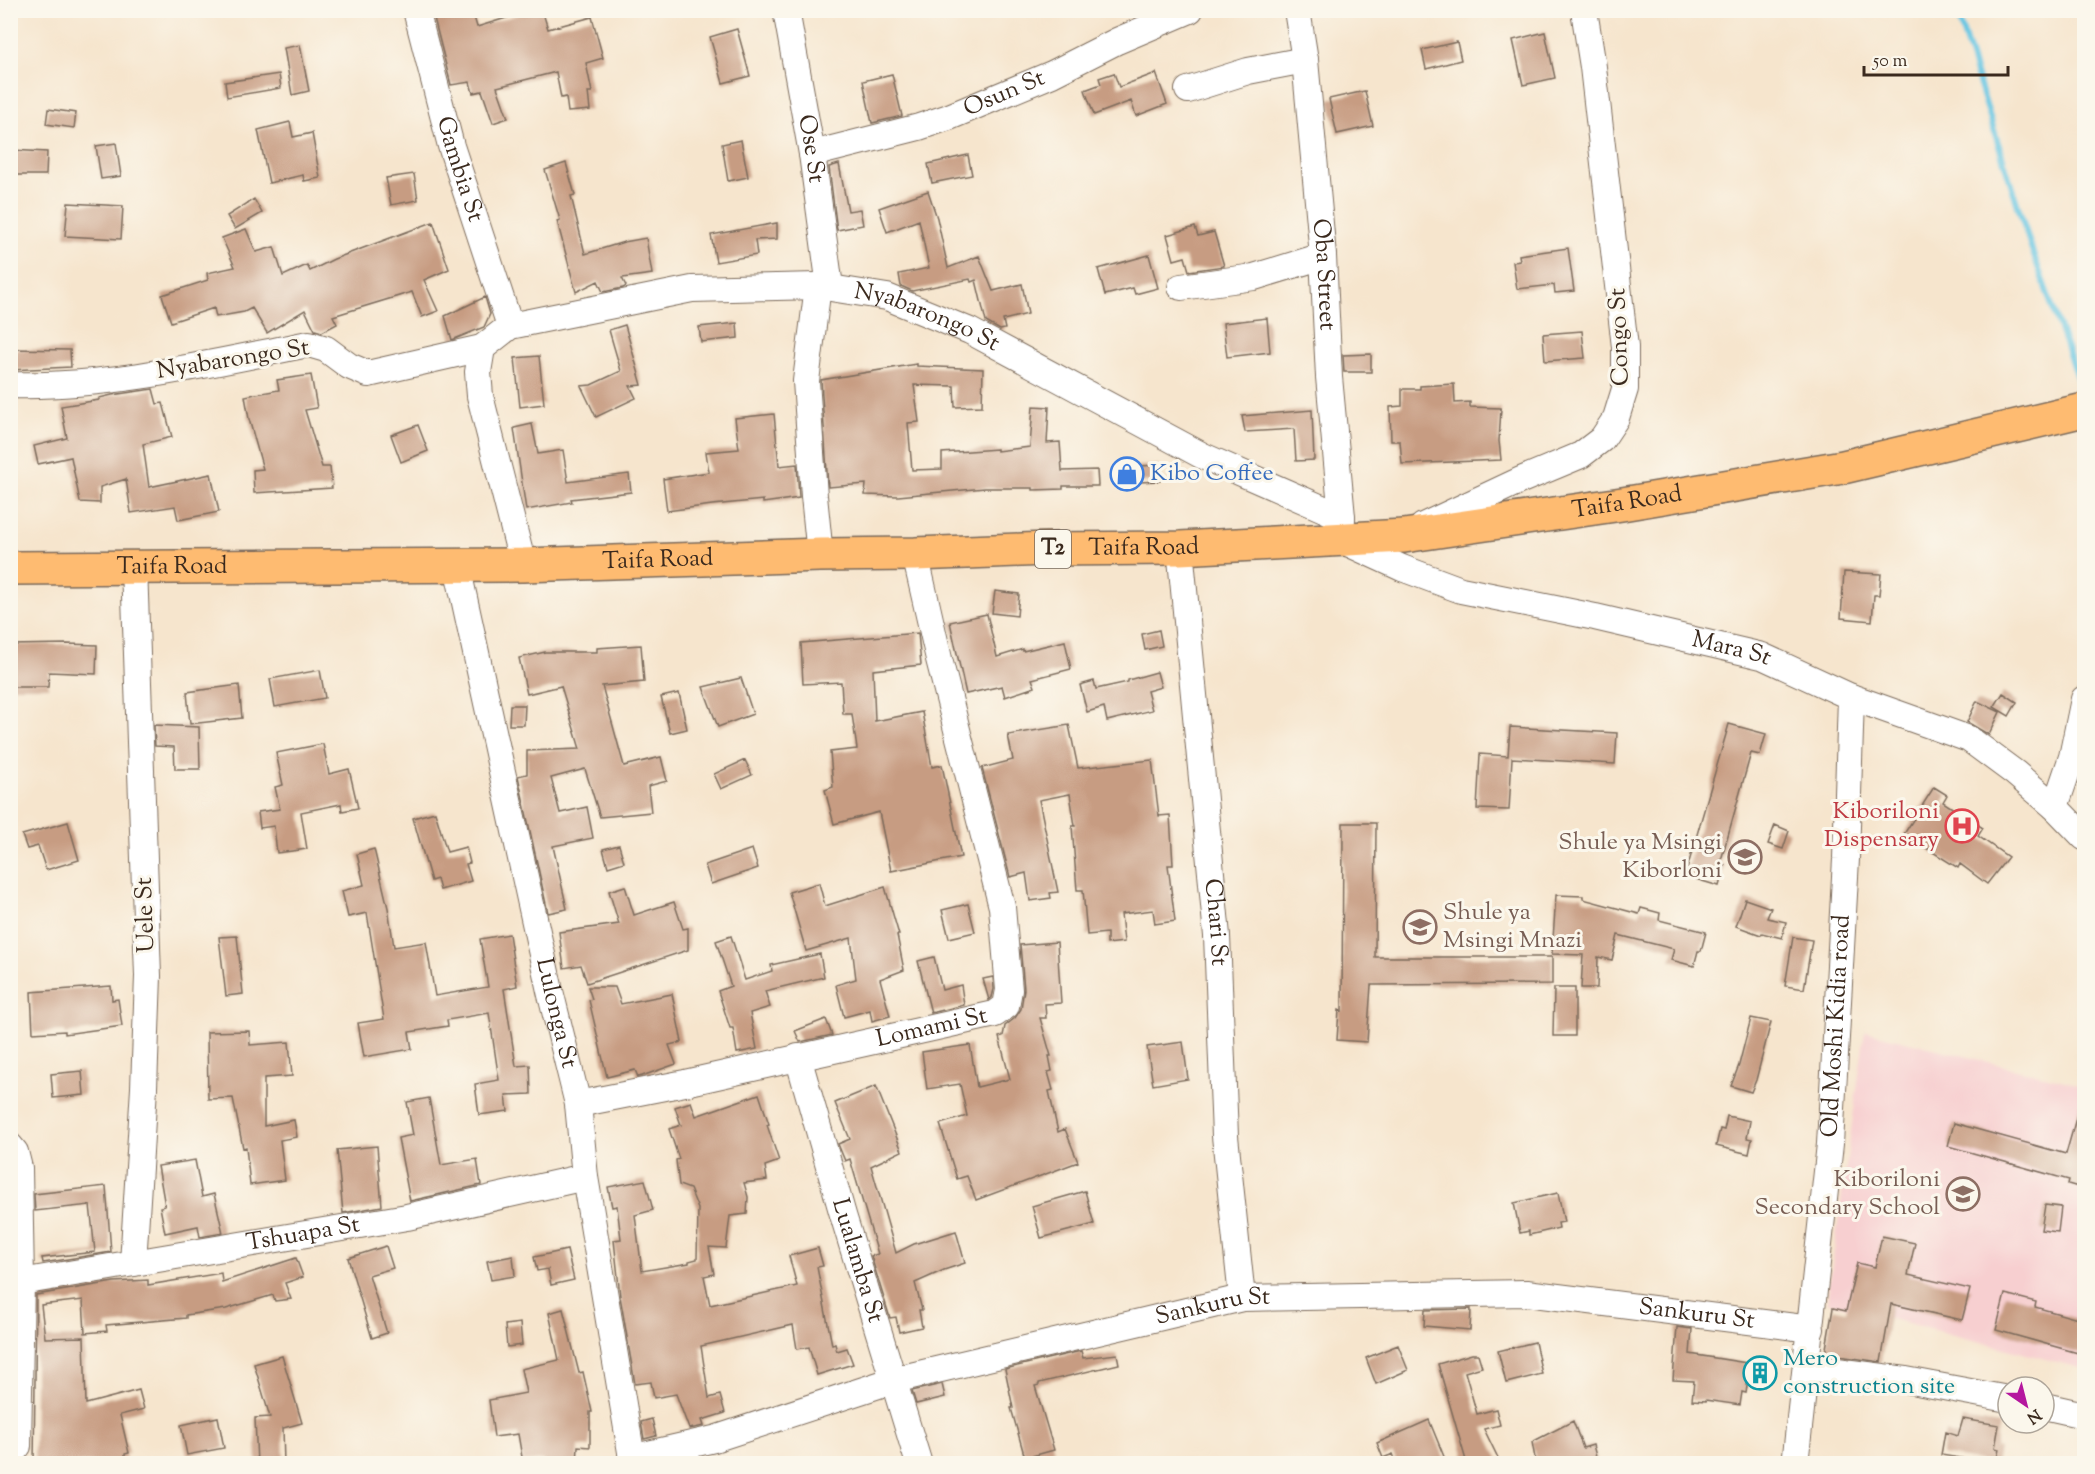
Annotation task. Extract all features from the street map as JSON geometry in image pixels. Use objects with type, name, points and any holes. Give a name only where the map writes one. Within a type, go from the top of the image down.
[{"type":"highway","name":"Taifa Road","points":[[10,568],[523,565],[1046,549],[1180,548],[1341,529],[1404,536],[1622,504],[1844,467],[2085,410]]},
{"type":"street","name":"Gambia St","points":[[416,10],[451,146],[510,326]]},
{"type":"street","name":"Ose St","points":[[786,10],[812,154],[824,286],[806,381],[820,555]]},
{"type":"street","name":"Osun St","points":[[812,154],[919,127],[949,117],[1052,74],[1117,41],[1190,10]]},
{"type":"street","name":"Oba Street","points":[[1297,10],[1305,60],[1323,256],[1329,377],[1341,529]]},
{"type":"street","name":"Congo St","points":[[1404,536],[1521,480],[1581,455],[1602,439],[1616,418],[1625,389],[1624,346],[1594,78],[1584,10]]},
{"type":"street","points":[[1188,90],[1248,71],[1305,60]]},
{"type":"street","points":[[1181,287],[1254,277],[1323,256]]},
{"type":"street","name":"Nyabarongo St","points":[[10,385],[50,386],[131,376],[309,344],[326,349],[349,366],[368,374],[482,348],[510,326],[692,289],[824,286],[887,297],[970,331],[1341,529]]},
{"type":"street","points":[[482,348],[478,372],[480,396],[523,565]]},
{"type":"street","name":"Mara St","points":[[1341,529],[1402,568],[1461,590],[1595,616],[1762,656],[1851,697],[1969,739],[2015,773],[2055,807],[2085,837]]},
{"type":"street","name":"Chari St","points":[[1180,548],[1217,936],[1225,1136],[1242,1298]]},
{"type":"street","name":"Lomami St","points":[[578,1104],[994,1014],[1006,1006],[1009,990],[1002,907],[941,670],[915,554]]},
{"type":"street","name":"Uele St","points":[[133,1263],[144,1088],[148,976],[134,566]]},
{"type":"street","name":"Lulonga St","points":[[457,566],[548,981],[578,1104],[585,1177],[632,1461]]},
{"type":"street","name":"Old Moshi Kidia road","points":[[1795,1464],[1830,1144],[1838,1027],[1851,697]]},
{"type":"street","points":[[2055,807],[2072,757],[2085,699]]},
{"type":"street","name":"Lualamba St","points":[[798,1057],[843,1215],[919,1464]]},
{"type":"street","points":[[10,1146],[15,1152],[19,1168],[21,1282],[18,1446],[10,1455]]},
{"type":"street","name":"Tshuapa St","points":[[21,1282],[408,1217],[585,1177]]},
{"type":"street","name":"Sankuru St","points":[[632,1461],[714,1439],[894,1380],[1242,1298],[1526,1293],[1811,1329]]},
{"type":"street","points":[[1806,1367],[1906,1380],[1996,1397]]},
{"type":"street","points":[[2056,1409],[2085,1415]]},
{"type":"shaded area","name":"Kiboriloni Secondary School","points":[[1865,1031],[2084,1086],[2084,1369],[1827,1302]]},
{"type":"building","points":[[432,10],[472,10],[477,27],[532,10],[542,10],[548,29],[592,17],[603,58],[586,63],[592,92],[588,92],[590,110],[568,112],[566,97],[561,98],[556,72],[497,87],[508,118],[493,123],[482,91],[473,93],[470,82],[451,85]]},
{"type":"building","points":[[737,29],[750,76],[723,83],[710,37]]},
{"type":"building","points":[[1545,32],[1555,78],[1523,85],[1513,40]]},
{"type":"building","points":[[1457,42],[1461,60],[1426,69],[1422,50]]},
{"type":"building","points":[[300,45],[309,91],[292,95],[284,48]]},
{"type":"building","points":[[1114,73],[1119,87],[1156,73],[1167,104],[1136,116],[1131,101],[1094,115],[1085,90],[1101,84],[1099,78]]},
{"type":"building","points":[[279,74],[281,88],[227,97],[225,82]]},
{"type":"building","points":[[892,74],[902,116],[872,123],[863,81]]},
{"type":"building","points":[[1365,91],[1373,126],[1337,134],[1329,99]]},
{"type":"building","points":[[48,109],[76,113],[74,128],[46,124]]},
{"type":"building","points":[[290,122],[293,137],[312,133],[320,178],[304,181],[303,175],[269,183],[258,130]]},
{"type":"building","points":[[741,140],[748,177],[728,181],[722,144]]},
{"type":"building","points":[[116,143],[121,176],[101,179],[96,146]]},
{"type":"building","points":[[10,150],[47,152],[46,175],[10,175]]},
{"type":"building","points":[[968,155],[972,175],[932,183],[928,164]]},
{"type":"building","points":[[566,163],[575,195],[571,196],[585,254],[646,238],[652,274],[622,278],[626,286],[623,288],[603,292],[598,281],[576,292],[557,221],[560,220],[545,170]]},
{"type":"building","points":[[839,164],[848,211],[860,209],[863,225],[837,230],[829,167]]},
{"type":"building","points":[[414,174],[418,200],[391,205],[386,178]]},
{"type":"building","points":[[928,191],[937,218],[948,268],[979,256],[993,291],[1022,284],[1028,314],[1003,320],[1005,329],[1000,330],[986,322],[976,280],[971,282],[970,279],[912,291],[901,286],[899,274],[929,268],[919,220],[887,232],[879,208]]},
{"type":"building","points":[[254,199],[262,213],[235,229],[227,216]]},
{"type":"building","points":[[68,203],[123,206],[121,239],[65,236]]},
{"type":"building","points":[[433,222],[449,269],[424,280],[438,311],[422,317],[412,292],[333,316],[337,324],[322,332],[315,330],[305,310],[267,333],[252,308],[244,312],[216,317],[214,308],[171,322],[162,295],[208,280],[207,273],[235,267],[222,238],[246,229],[256,252],[274,247],[283,276],[307,265],[310,271],[334,259]]},
{"type":"building","points":[[777,223],[777,239],[755,240],[757,255],[716,262],[711,235]]},
{"type":"building","points":[[1195,227],[1198,236],[1214,232],[1224,266],[1189,271],[1185,257],[1174,260],[1167,235]]},
{"type":"building","points":[[1568,248],[1574,291],[1555,293],[1554,285],[1517,289],[1513,262],[1520,261],[1519,255]]},
{"type":"building","points":[[1149,255],[1158,288],[1135,294],[1133,288],[1105,295],[1098,269]]},
{"type":"building","points":[[485,297],[490,314],[484,327],[452,340],[445,316]]},
{"type":"building","points":[[1267,318],[1270,352],[1227,357],[1223,323]]},
{"type":"building","points":[[737,323],[738,338],[701,342],[699,327]]},
{"type":"building","points":[[625,325],[642,385],[630,386],[636,398],[596,417],[581,386],[591,385],[621,371],[609,330]]},
{"type":"building","points":[[1582,331],[1585,358],[1545,361],[1543,334]]},
{"type":"building","points":[[10,349],[70,350],[71,367],[10,370]]},
{"type":"building","points":[[1371,354],[1371,372],[1344,372],[1343,355]]},
{"type":"building","points":[[539,356],[544,404],[520,407],[515,358]]},
{"type":"building","points":[[917,364],[917,366],[983,369],[982,406],[955,407],[954,386],[914,385],[919,422],[908,423],[912,470],[942,469],[942,453],[1030,447],[1033,406],[1049,407],[1047,443],[1060,442],[1062,471],[1097,470],[1098,486],[1063,486],[1063,489],[1033,490],[1033,488],[985,488],[898,496],[865,495],[866,484],[828,487],[821,380]]},
{"type":"building","points":[[311,375],[317,408],[305,410],[322,467],[330,467],[332,488],[254,493],[253,470],[263,469],[245,396],[279,390],[277,380]]},
{"type":"building","points":[[1454,384],[1455,403],[1470,402],[1470,407],[1501,408],[1499,441],[1501,460],[1402,464],[1400,441],[1391,441],[1390,407],[1402,406],[1402,389]]},
{"type":"building","points":[[153,389],[157,404],[163,403],[172,437],[143,444],[149,487],[211,474],[219,512],[178,520],[175,506],[131,513],[126,479],[100,487],[100,503],[80,502],[71,457],[38,464],[34,446],[67,438],[61,406]]},
{"type":"building","points":[[1312,410],[1314,460],[1296,461],[1294,429],[1245,432],[1242,416]]},
{"type":"building","points":[[774,414],[779,466],[797,464],[799,498],[667,511],[663,479],[709,472],[706,452],[739,449],[735,418]]},
{"type":"building","points":[[532,424],[538,454],[563,450],[568,482],[629,474],[631,492],[571,499],[572,502],[526,510],[514,428]]},
{"type":"building","points":[[418,425],[428,451],[401,462],[391,435]]},
{"type":"building","points":[[1159,465],[1160,481],[1118,483],[1118,467]]},
{"type":"building","points":[[1844,572],[1881,574],[1879,595],[1874,595],[1872,621],[1841,618]]},
{"type":"building","points":[[995,591],[1019,594],[1017,616],[992,613]]},
{"type":"building","points":[[987,614],[997,657],[1023,649],[1023,651],[1065,641],[1071,669],[1032,679],[1035,687],[1005,697],[1002,686],[966,694],[950,622]]},
{"type":"building","points":[[1159,630],[1162,646],[1145,650],[1142,634]]},
{"type":"building","points":[[918,633],[921,665],[873,670],[875,721],[922,712],[932,767],[942,765],[961,857],[891,871],[879,812],[834,824],[825,790],[833,787],[830,752],[857,749],[852,714],[843,714],[841,682],[803,684],[801,643]]},
{"type":"building","points":[[10,645],[97,645],[96,674],[49,672],[48,687],[10,687]]},
{"type":"building","points":[[641,645],[644,682],[602,686],[624,766],[661,757],[667,781],[648,786],[651,812],[600,817],[585,769],[551,778],[560,813],[587,807],[593,838],[553,846],[567,909],[548,913],[518,776],[527,774],[527,751],[580,749],[561,686],[527,694],[519,658],[545,652],[597,652],[597,648]]},
{"type":"building","points":[[320,670],[325,698],[275,707],[270,679]]},
{"type":"building","points":[[1157,672],[1161,687],[1147,691],[1152,710],[1107,721],[1104,707],[1087,712],[1080,685],[1094,681],[1096,689],[1128,682],[1128,680]]},
{"type":"building","points":[[741,678],[753,714],[718,727],[703,687]]},
{"type":"building","points":[[239,685],[242,718],[190,724],[187,692]]},
{"type":"building","points":[[679,693],[687,729],[670,733],[661,697]]},
{"type":"building","points":[[2003,693],[2017,702],[2009,716],[1994,707]]},
{"type":"building","points":[[1977,701],[2000,712],[1989,735],[1967,722]]},
{"type":"building","points":[[510,705],[525,705],[524,725],[509,725]]},
{"type":"building","points":[[1729,724],[1766,734],[1760,755],[1751,753],[1720,864],[1725,865],[1719,886],[1685,876]]},
{"type":"building","points":[[154,725],[199,727],[200,769],[175,769],[174,747],[155,746]]},
{"type":"building","points":[[1069,725],[1078,768],[1152,760],[1159,816],[1170,815],[1173,865],[1168,865],[1175,921],[1155,924],[1153,910],[1121,914],[1124,942],[1107,944],[1107,933],[1087,935],[1083,890],[1077,890],[1072,826],[1075,826],[1070,794],[1039,800],[1058,892],[1050,893],[1051,898],[1030,901],[1026,873],[1010,877],[982,768],[1013,760],[1008,735]]},
{"type":"building","points":[[1510,727],[1617,733],[1615,764],[1512,758],[1509,810],[1477,809],[1480,754],[1508,756]]},
{"type":"building","points":[[323,744],[329,774],[349,769],[358,808],[342,811],[341,804],[301,812],[307,849],[277,853],[274,826],[260,828],[258,812],[280,809],[275,787],[283,785],[276,753]]},
{"type":"building","points":[[745,760],[752,775],[721,789],[714,774]]},
{"type":"building","name":"Kiboriloni Dispensary","points":[[1934,787],[1947,795],[1943,802],[1983,828],[1978,836],[2008,857],[1987,884],[1960,864],[1958,868],[1904,834]]},
{"type":"building","points":[[435,812],[447,852],[466,847],[470,863],[466,864],[471,881],[440,890],[437,879],[431,881],[413,818]]},
{"type":"building","points":[[68,822],[79,860],[46,870],[38,846],[27,849],[22,835]]},
{"type":"building","points":[[1343,823],[1376,823],[1375,957],[1552,957],[1552,984],[1371,985],[1367,1042],[1337,1040],[1339,1010],[1342,1011]]},
{"type":"building","points":[[1775,825],[1789,831],[1783,849],[1768,844]]},
{"type":"building","points":[[619,845],[624,862],[608,867],[603,849]]},
{"type":"building","points":[[374,849],[388,908],[394,947],[426,942],[435,996],[488,987],[480,939],[509,934],[517,986],[504,989],[516,1066],[530,1065],[531,1094],[506,1095],[508,1111],[479,1115],[475,1084],[499,1080],[489,1013],[447,1020],[448,1026],[409,1032],[412,1049],[364,1057],[358,1023],[384,1019],[367,913],[348,917],[342,891],[364,885],[357,854]]},
{"type":"building","points":[[752,849],[758,868],[711,884],[705,865]]},
{"type":"building","points":[[819,883],[825,906],[885,887],[899,935],[897,935],[904,970],[880,979],[890,1016],[872,1021],[870,1010],[844,1017],[836,985],[856,979],[851,938],[806,951],[789,892]]},
{"type":"building","points":[[625,886],[634,915],[674,902],[683,929],[688,928],[688,950],[587,983],[581,965],[564,968],[559,932],[619,924],[609,891]]},
{"type":"building","points":[[1556,895],[1583,896],[1583,899],[1639,914],[1641,908],[1660,913],[1659,920],[1706,932],[1701,951],[1698,951],[1694,966],[1671,960],[1674,949],[1618,935],[1612,960],[1598,957],[1597,988],[1581,988],[1583,955],[1552,954]]},
{"type":"building","points":[[1745,899],[1771,908],[1767,918],[1786,922],[1782,938],[1762,933],[1761,935],[1736,926]]},
{"type":"building","points":[[968,904],[975,932],[949,938],[942,910]]},
{"type":"building","points":[[237,936],[243,994],[226,996],[219,937]]},
{"type":"building","points":[[731,936],[745,980],[772,971],[771,965],[820,954],[824,977],[765,991],[770,1007],[750,1013],[757,1049],[737,1053],[733,1028],[730,1028],[718,991],[731,986],[716,941]]},
{"type":"building","points":[[1793,937],[1812,940],[1804,989],[1785,986]]},
{"type":"building","points":[[1057,942],[1061,1003],[1045,1004],[1046,1018],[1040,1018],[1051,1056],[1049,1056],[1052,1071],[1048,1072],[1053,1090],[1049,1091],[1058,1132],[1065,1129],[1078,1162],[976,1200],[967,1176],[957,1179],[940,1124],[967,1116],[960,1084],[927,1089],[922,1052],[970,1045],[977,1087],[1010,1079],[999,1037],[1003,1036],[1005,1026],[1021,1009],[1024,989],[1020,945]]},
{"type":"building","points":[[934,957],[942,990],[961,985],[964,1005],[931,1013],[918,961]]},
{"type":"building","points":[[993,977],[994,989],[989,1000],[983,979]]},
{"type":"building","points":[[111,986],[112,1000],[118,999],[122,1026],[65,1034],[65,1031],[33,1033],[31,992]]},
{"type":"building","points":[[588,987],[615,987],[621,1004],[672,994],[682,1042],[669,1045],[676,1064],[638,1077],[635,1070],[607,1077]]},
{"type":"building","points":[[1554,988],[1575,988],[1575,1036],[1553,1036]]},
{"type":"building","points":[[1751,1018],[1771,1022],[1751,1092],[1731,1086]]},
{"type":"building","points":[[826,1019],[832,1035],[800,1042],[795,1031]]},
{"type":"building","points":[[249,1031],[250,1045],[289,1042],[292,1076],[264,1078],[264,1126],[294,1120],[297,1137],[280,1140],[285,1180],[250,1185],[246,1147],[243,1148],[233,1098],[208,1099],[207,1032]]},
{"type":"building","points":[[1183,1042],[1188,1079],[1153,1085],[1147,1047]]},
{"type":"building","points":[[82,1071],[84,1095],[53,1098],[51,1074]]},
{"type":"building","points":[[876,1086],[902,1151],[871,1166],[896,1253],[914,1244],[956,1231],[965,1263],[915,1283],[922,1310],[919,1310],[922,1327],[899,1332],[896,1317],[890,1318],[871,1256],[878,1254],[850,1159],[845,1161],[838,1144],[850,1139],[835,1103]]},
{"type":"building","points":[[759,1094],[779,1161],[765,1166],[767,1180],[744,1183],[748,1197],[747,1214],[730,1216],[726,1248],[709,1247],[714,1274],[704,1276],[710,1305],[797,1286],[789,1256],[818,1248],[823,1266],[817,1267],[832,1345],[835,1344],[837,1351],[847,1348],[853,1364],[817,1375],[809,1347],[797,1349],[793,1325],[701,1346],[709,1398],[720,1395],[725,1413],[702,1420],[704,1426],[689,1429],[676,1394],[654,1398],[651,1382],[635,1384],[620,1296],[614,1240],[621,1239],[617,1206],[612,1207],[608,1187],[645,1180],[653,1210],[635,1215],[642,1271],[689,1263],[697,1259],[698,1209],[690,1189],[679,1185],[676,1160],[679,1159],[669,1129],[681,1125],[675,1107],[691,1102],[696,1116]]},
{"type":"building","points":[[429,1098],[441,1165],[477,1159],[481,1185],[410,1201],[398,1138],[413,1135],[407,1102]]},
{"type":"building","points":[[2080,1104],[2085,1104],[2085,1189],[2068,1184],[2069,1180],[1948,1146],[1954,1123],[2066,1154]]},
{"type":"building","points":[[1727,1116],[1750,1121],[1747,1138],[1752,1139],[1749,1154],[1716,1146],[1720,1129],[1724,1130]]},
{"type":"building","points":[[377,1146],[382,1206],[343,1213],[337,1150]]},
{"type":"building","points":[[195,1160],[202,1197],[214,1194],[223,1233],[200,1237],[198,1226],[165,1233],[160,1207],[165,1206],[158,1166]]},
{"type":"building","points":[[106,1186],[111,1252],[43,1263],[42,1258],[95,1252],[90,1205],[35,1211],[34,1194]]},
{"type":"building","points":[[1085,1191],[1094,1224],[1041,1238],[1032,1206]]},
{"type":"building","points":[[1558,1193],[1564,1222],[1558,1223],[1559,1228],[1529,1235],[1529,1231],[1520,1233],[1514,1203]]},
{"type":"building","points":[[2045,1205],[2061,1207],[2058,1232],[2041,1230]]},
{"type":"building","points":[[1882,1236],[1915,1243],[1908,1275],[1970,1289],[1962,1320],[1891,1304],[1881,1362],[1825,1354],[1833,1308],[1846,1311],[1857,1263],[1875,1267]]},
{"type":"building","points":[[386,1246],[393,1268],[369,1275],[387,1333],[372,1338],[348,1258]]},
{"type":"building","points":[[567,1250],[574,1280],[551,1285],[548,1269],[537,1271],[534,1257]]},
{"type":"building","points":[[513,1256],[515,1276],[491,1280],[487,1261]]},
{"type":"building","points":[[296,1258],[303,1277],[285,1283],[291,1299],[275,1301],[273,1295],[226,1309],[186,1315],[186,1318],[106,1325],[107,1331],[85,1333],[83,1300],[41,1305],[45,1338],[84,1337],[86,1404],[139,1390],[144,1409],[120,1415],[129,1453],[125,1454],[126,1461],[34,1464],[36,1295],[114,1282],[148,1280],[148,1285],[221,1273],[222,1282]]},
{"type":"building","points":[[2005,1294],[2036,1302],[2035,1307],[2085,1321],[2085,1355],[1996,1330]]},
{"type":"building","points":[[563,1309],[579,1373],[583,1372],[592,1412],[590,1412],[590,1447],[578,1446],[577,1464],[543,1464],[543,1460],[523,1463],[518,1434],[494,1437],[489,1400],[526,1393],[521,1369],[559,1360],[549,1313]]},
{"type":"building","points":[[1471,1309],[1470,1330],[1424,1326],[1425,1310]]},
{"type":"building","points":[[520,1323],[522,1345],[507,1347],[505,1325]]},
{"type":"building","points":[[1677,1327],[1692,1329],[1690,1354],[1753,1364],[1754,1379],[1748,1379],[1746,1393],[1742,1392],[1740,1405],[1692,1400],[1694,1381],[1673,1380]]},
{"type":"building","points":[[1535,1342],[1542,1374],[1506,1383],[1498,1351]]},
{"type":"building","points":[[1398,1345],[1408,1370],[1376,1384],[1366,1358]]},
{"type":"building","points":[[1081,1351],[1083,1358],[1117,1354],[1119,1364],[1039,1383],[1035,1386],[1054,1450],[1025,1458],[1011,1408],[1013,1408],[1005,1369]]},
{"type":"building","points":[[1478,1354],[1482,1367],[1465,1372],[1477,1414],[1496,1409],[1500,1425],[1484,1429],[1501,1464],[1467,1464],[1438,1364]]},
{"type":"building","points":[[282,1356],[302,1423],[283,1428],[284,1464],[257,1464],[255,1418],[270,1417],[254,1364]]},
{"type":"building","points":[[942,1384],[945,1397],[916,1404],[912,1391]]},
{"type":"building","points":[[218,1417],[224,1448],[187,1455],[181,1425]]},
{"type":"building","points":[[652,1419],[656,1436],[644,1439],[641,1422]]},
{"type":"building","points":[[1963,1419],[1996,1424],[1995,1448],[1999,1449],[1996,1464],[1941,1455],[1945,1432],[1958,1436]]},
{"type":"building","points":[[1429,1420],[1447,1464],[1397,1464],[1393,1454],[1383,1458],[1377,1443]]},
{"type":"building","points":[[1573,1421],[1583,1448],[1593,1445],[1598,1464],[1536,1464],[1532,1442]]},
{"type":"waterway","points":[[1956,10],[2030,244],[2083,394]]},
{"type":"place","name":"Kibo Coffee","points":[[1127,474]]},
{"type":"place","name":"Kiboriloni Dispensary","points":[[1962,826]]},
{"type":"place","name":"Shule ya Msingi Kiborloni","points":[[1745,857]]},
{"type":"place","name":"Shule ya Msingi Mnazi","points":[[1420,927]]},
{"type":"place","name":"Kiboriloni Secondary School","points":[[1963,1194]]},
{"type":"place","name":"Mero construction site","points":[[1760,1373]]}]
